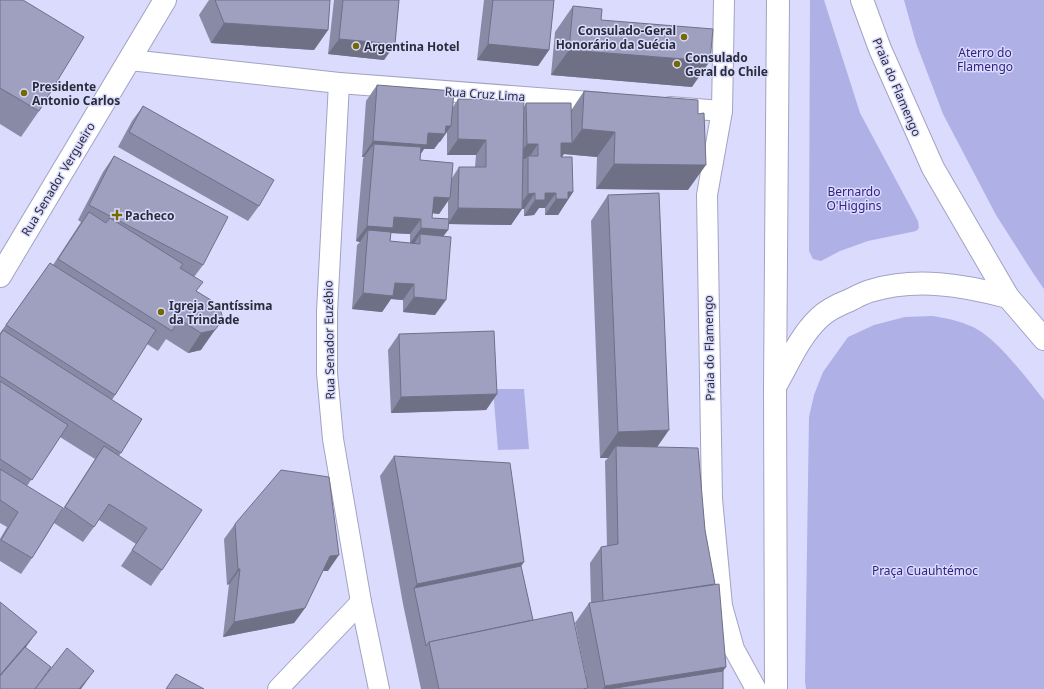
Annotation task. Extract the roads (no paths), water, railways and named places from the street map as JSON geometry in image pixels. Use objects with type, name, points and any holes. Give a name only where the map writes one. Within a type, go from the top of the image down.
[{"type":"main road","name":"Rua Senador Vergueiro","points":[[0,276],[130,60],[164,0]]},
{"type":"main road","points":[[776,689],[775,388],[778,0]]},
{"type":"main road","name":"Praia do Flamengo","points":[[862,0],[880,49],[933,168],[1008,297],[1044,340]]},
{"type":"main road","points":[[775,388],[802,338],[819,318],[839,305],[869,291],[905,284],[941,283],[982,290],[1008,297]]},
{"type":"street","name":"Praia do Flamengo","points":[[724,0],[722,111],[707,195],[712,499],[722,606],[734,649],[756,689]]},
{"type":"street","name":"Rua Cruz Lima","points":[[130,60],[339,83],[618,104]]},
{"type":"street","name":"Rua Senador Euzébio","points":[[339,83],[327,312],[327,373],[333,439],[361,602],[380,689]]},
{"type":"street","points":[[650,106],[722,111]]},
{"type":"street","points":[[278,689],[283,682],[361,602]]},
{"type":"place","name":"Consulado-Geral Honorário da Suécia","points":[[684,37]]},
{"type":"place","name":"Argentina Hotel","points":[[356,46]]},
{"type":"place","name":"Consulado Geral do Chile","points":[[677,64]]},
{"type":"place","name":"Presidente Antonio Carlos","points":[[24,93]]},
{"type":"place","name":"Pacheco","points":[[117,215]]},
{"type":"place","name":"Igreja Santíssima da Trindade","points":[[161,312]]},
{"type":"park label","name":"Aterro do Flamengo","points":[[985,59]]},
{"type":"park label","name":"Bernardo O'Higgins","points":[[854,198]]},
{"type":"park label","name":"Praça Cuauhtémoc","points":[[925,570]]}]
